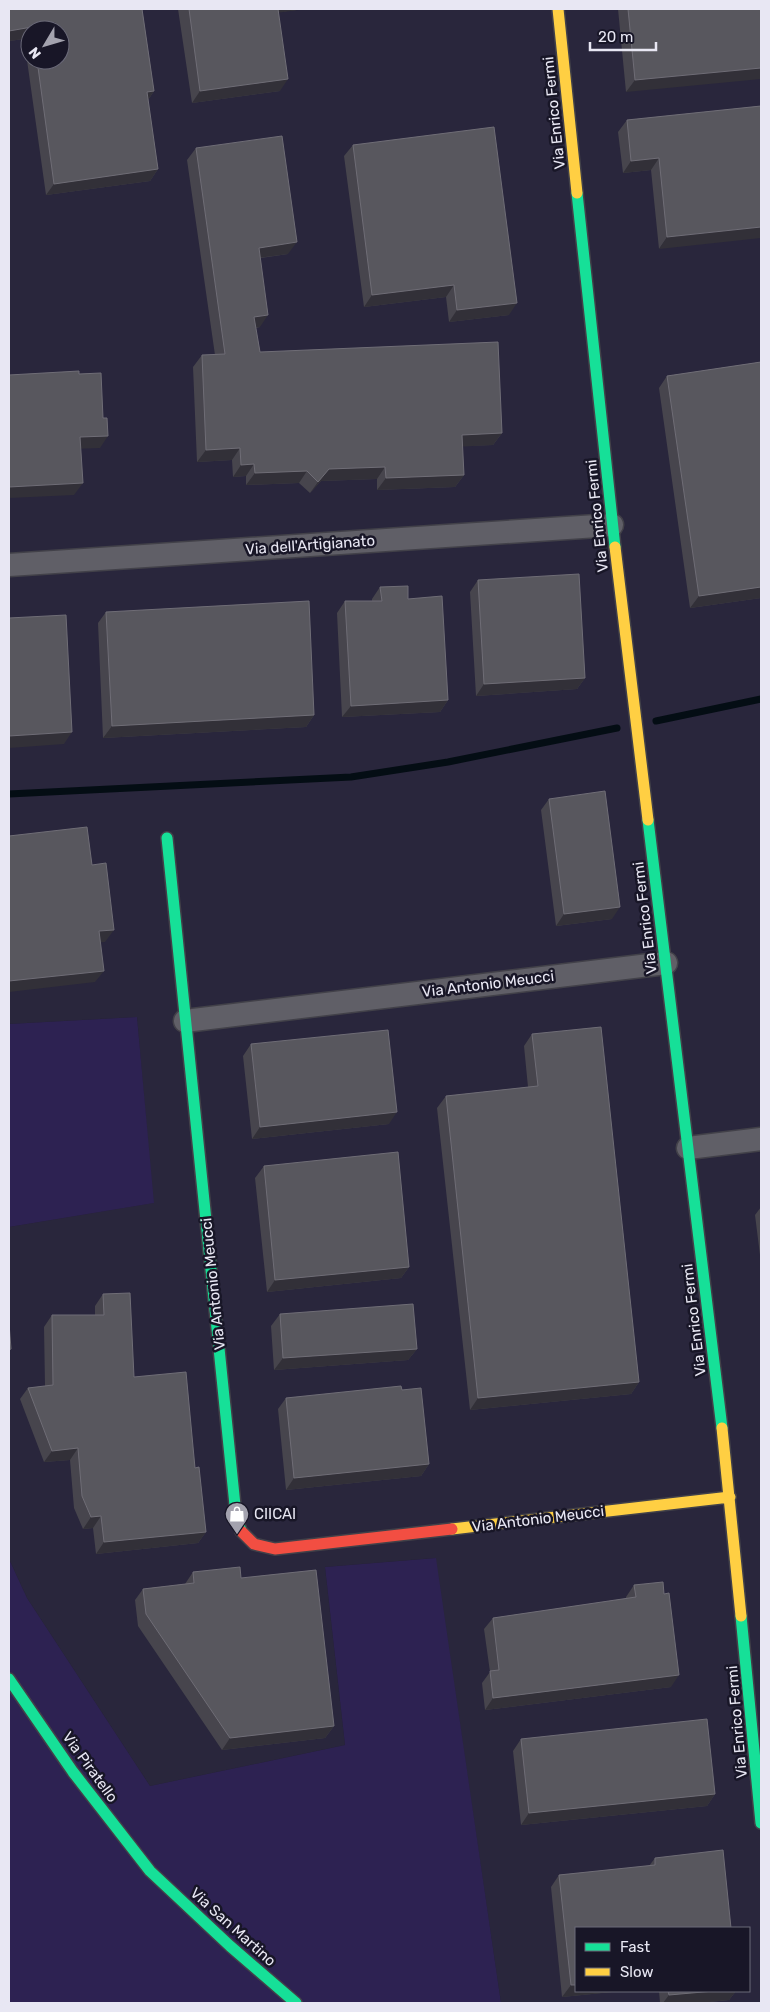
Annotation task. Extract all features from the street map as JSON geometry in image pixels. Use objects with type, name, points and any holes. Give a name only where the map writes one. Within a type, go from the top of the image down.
[{"type":"street","name":"Via Enrico Fermi","points":[[558,9],[612,525],[730,1497],[761,1823]]},
{"type":"street","name":"Via dell'Artigianato","points":[[9,565],[612,525]]},
{"type":"street","points":[[167,838],[185,1021]]},
{"type":"street","name":"Via Antonio Meucci","points":[[666,963],[185,1021],[236,1514],[238,1526],[248,1540],[263,1549],[275,1549],[730,1497]]},
{"type":"street","points":[[688,1148],[761,1139]]},
{"type":"street","name":"Via Piratello","points":[[9,1679],[73,1772],[150,1871]]},
{"type":"street","name":"Via San Martino","points":[[150,1871],[230,1946],[296,2003]]},
{"type":"shaded area","points":[[9,9],[761,9],[761,2003],[501,2003],[435,1558],[325,1567],[345,1745],[150,1786],[27,1598],[9,1559],[9,1227],[153,1203],[137,1017],[9,1024]]},
{"type":"shaded area","points":[[137,1017],[154,1203],[9,1227],[9,1024]]},
{"type":"shaded area","points":[[436,1558],[501,2003],[9,2003],[9,1559],[27,1598],[150,1786],[345,1745],[325,1567]]},
{"type":"building","points":[[9,9],[142,9],[154,91],[147,92],[158,169],[54,184],[38,70],[70,70],[70,20],[20,20],[20,29],[9,31]]},
{"type":"building","points":[[189,9],[278,9],[288,79],[200,91]]},
{"type":"building","points":[[628,9],[761,9],[761,68],[635,80]]},
{"type":"building","points":[[761,106],[761,227],[667,237],[659,158],[631,161],[627,120]]},
{"type":"building","points":[[494,127],[517,303],[457,310],[454,285],[372,295],[353,145]]},
{"type":"building","points":[[282,136],[297,242],[259,248],[268,315],[254,317],[260,352],[498,342],[502,433],[462,435],[464,475],[386,478],[385,467],[329,469],[318,482],[307,471],[255,473],[254,464],[241,465],[240,448],[206,450],[202,355],[225,354],[196,148]]},
{"type":"building","points":[[761,362],[761,587],[699,596],[667,376]]},
{"type":"building","points":[[79,371],[79,374],[101,373],[103,418],[107,418],[108,436],[80,437],[83,483],[9,487],[9,375]]},
{"type":"building","points":[[579,574],[585,678],[484,684],[478,580]]},
{"type":"building","points":[[408,586],[408,599],[442,596],[448,700],[351,706],[345,601],[382,601],[380,587]]},
{"type":"building","points":[[309,601],[314,715],[112,726],[106,612]]},
{"type":"building","points":[[66,615],[72,732],[9,736],[9,618]]},
{"type":"building","points":[[605,791],[620,907],[564,914],[549,799]]},
{"type":"building","points":[[87,827],[92,865],[106,863],[114,930],[99,931],[104,971],[9,981],[9,836]]},
{"type":"building","points":[[601,1027],[639,1382],[478,1398],[446,1096],[538,1086],[532,1034]]},
{"type":"building","points":[[388,1030],[397,1112],[260,1127],[251,1044]]},
{"type":"building","points":[[398,1152],[409,1267],[275,1280],[264,1166]]},
{"type":"building","points":[[130,1293],[134,1377],[186,1372],[195,1468],[199,1467],[206,1532],[104,1542],[101,1516],[91,1517],[82,1496],[78,1448],[52,1451],[28,1388],[53,1385],[52,1315],[104,1315],[103,1294]]},
{"type":"building","points":[[413,1304],[417,1349],[283,1358],[280,1314]]},
{"type":"building","points":[[9,1323],[11,1349],[9,1350]]},
{"type":"building","points":[[401,1386],[402,1390],[421,1388],[429,1464],[294,1478],[286,1398]]},
{"type":"building","points":[[240,1567],[241,1578],[316,1570],[334,1726],[230,1738],[146,1614],[143,1589],[194,1583],[193,1572]]},
{"type":"building","points":[[663,1582],[664,1594],[669,1593],[679,1675],[493,1698],[490,1671],[499,1670],[493,1618],[636,1597],[634,1585]]},
{"type":"building","points":[[707,1719],[715,1794],[529,1813],[521,1739]]},
{"type":"building","points":[[723,1850],[731,1927],[575,1927],[575,1985],[571,1985],[559,1875],[655,1865],[655,1858]]},
{"type":"building","points":[[668,1992],[703,1992],[669,1995]]},
{"type":"waterway","points":[[656,721],[761,699]]},
{"type":"waterway","points":[[9,794],[351,777],[448,762],[617,728]]},
{"type":"traffic: fast","points":[[577,193],[615,547]]},
{"type":"traffic: fast","points":[[648,820],[722,1428]]},
{"type":"traffic: fast","points":[[167,838],[236,1515],[241,1531]]},
{"type":"traffic: fast","points":[[741,1616],[761,1823]]},
{"type":"traffic: fast","points":[[9,1679],[73,1772],[150,1871],[230,1946],[296,2003]]},
{"type":"traffic: slow","points":[[558,9],[577,193]]},
{"type":"traffic: slow","points":[[615,547],[648,820]]},
{"type":"traffic: slow","points":[[722,1428],[741,1616]]},
{"type":"traffic: slow","points":[[452,1529],[730,1497]]},
{"type":"traffic: jam","points":[[241,1531],[254,1544],[275,1549],[452,1529]]},
{"type":"place","name":"CIICAI","points":[[237,1535]]}]
